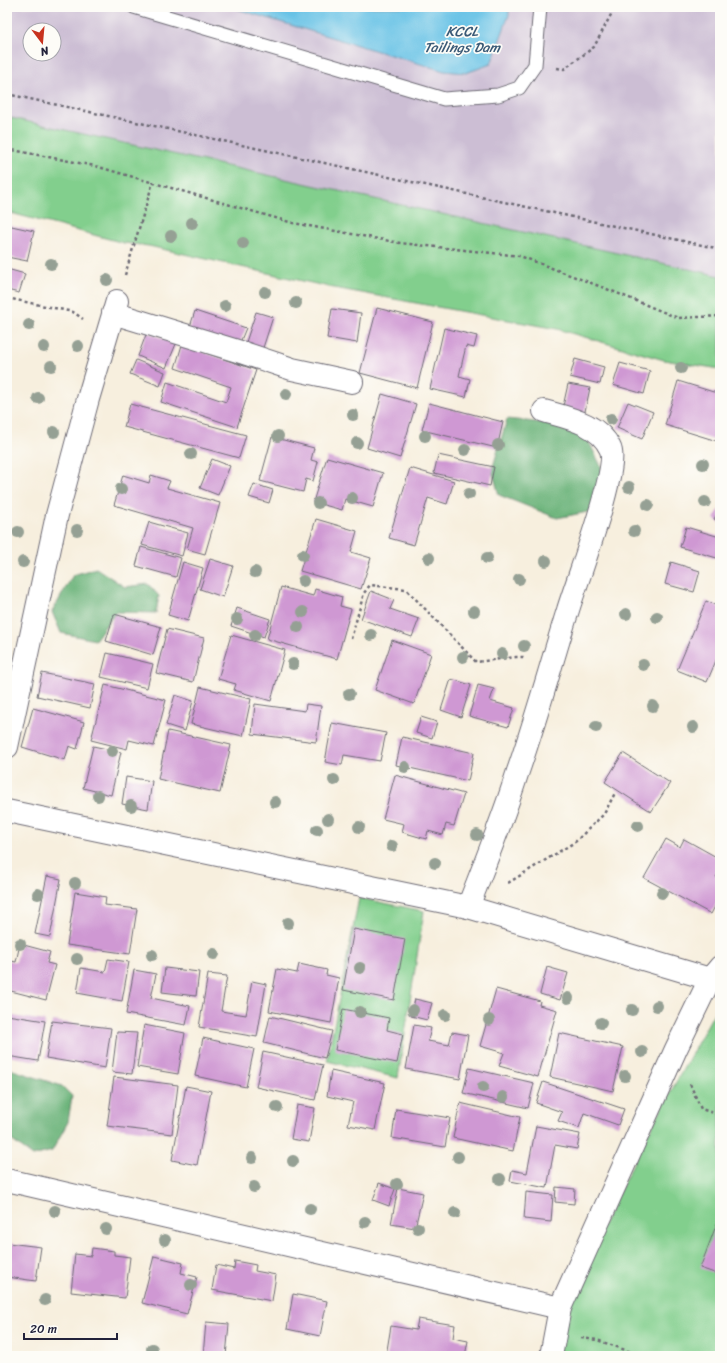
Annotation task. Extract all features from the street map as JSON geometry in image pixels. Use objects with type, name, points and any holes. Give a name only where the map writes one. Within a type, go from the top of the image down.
[{"type":"street","points":[[7,747],[57,515],[115,307],[292,369],[352,382]]},
{"type":"street","points":[[468,907],[517,775],[568,608],[590,544],[609,480],[612,464],[611,449],[602,436],[592,428],[580,421],[544,410]]},
{"type":"street","points":[[7,811],[468,907],[715,973],[676,1049],[560,1308],[552,1356]]},
{"type":"street","points":[[7,1180],[560,1308]]},
{"type":"lane","points":[[134,7],[444,99],[498,94],[519,88],[535,65],[540,7]]},
{"type":"path","points":[[535,65],[564,69],[588,52],[594,47],[616,7]]},
{"type":"path","points":[[7,94],[720,249]]},
{"type":"path","points":[[7,149],[95,166],[293,223],[400,243],[520,256],[678,318],[720,316]]},
{"type":"path","points":[[115,307],[153,182]]},
{"type":"path","points":[[7,298],[73,312],[106,336]]},
{"type":"path","points":[[351,638],[364,592],[370,585],[406,590],[476,662],[516,657],[553,659]]},
{"type":"path","points":[[504,885],[575,842],[604,814],[615,793]]},
{"type":"path","points":[[676,1049],[700,1109],[720,1115]]},
{"type":"path","points":[[555,1334],[597,1340],[642,1356]]},
{"type":"shaded area","points":[[7,7],[720,7],[720,276],[7,117]]},
{"type":"green space","points":[[7,117],[720,276],[720,369],[664,360],[557,329],[329,287],[149,246],[124,243],[7,212]]},
{"type":"green space","points":[[507,419],[565,425],[589,442],[602,468],[593,511],[557,518],[499,495],[492,470]]},
{"type":"green space","points":[[96,568],[125,587],[148,584],[159,596],[156,613],[116,612],[95,640],[61,633],[52,612],[73,575]]},
{"type":"green space","points":[[359,898],[424,911],[398,1078],[327,1061]]},
{"type":"green space","points":[[720,1002],[720,1356],[558,1356],[566,1301],[646,1137]]},
{"type":"green space","points":[[7,1068],[62,1086],[72,1096],[68,1122],[52,1151],[33,1156],[11,1140],[7,1139]]},
{"type":"water","name":"KCCL Tailings Dam","points":[[230,7],[509,7],[509,15],[491,64],[466,73],[444,71]]},
{"type":"building","points":[[7,225],[34,231],[27,261],[7,257]]},
{"type":"building","points":[[7,269],[25,274],[19,293],[7,290]]},
{"type":"building","points":[[377,308],[433,322],[417,388],[360,373]]},
{"type":"building","points":[[332,309],[361,313],[357,343],[327,338]]},
{"type":"building","points":[[195,311],[246,328],[237,350],[188,333]]},
{"type":"building","points":[[256,312],[273,317],[260,357],[243,351]]},
{"type":"building","points":[[444,328],[477,336],[474,348],[466,346],[459,376],[470,379],[466,397],[430,389]]},
{"type":"building","points":[[147,332],[176,344],[166,368],[138,356]]},
{"type":"building","points":[[182,345],[256,370],[237,427],[161,402],[167,382],[226,402],[231,387],[175,368]]},
{"type":"building","points":[[575,359],[604,367],[600,384],[570,377]]},
{"type":"building","points":[[136,360],[165,372],[160,386],[130,374]]},
{"type":"building","points":[[620,363],[650,371],[644,394],[613,385]]},
{"type":"building","points":[[678,381],[720,394],[720,432],[717,441],[665,425]]},
{"type":"building","points":[[568,384],[590,388],[584,416],[562,411]]},
{"type":"building","points":[[382,394],[416,404],[400,458],[367,448]]},
{"type":"building","points":[[628,402],[653,412],[642,439],[617,428]]},
{"type":"building","points":[[429,403],[503,422],[497,448],[422,430]]},
{"type":"building","points":[[130,404],[246,435],[239,458],[124,427]]},
{"type":"building","points":[[272,437],[314,448],[311,460],[318,462],[313,481],[306,479],[303,492],[260,481]]},
{"type":"building","points":[[438,455],[494,467],[490,486],[434,473]]},
{"type":"building","points":[[327,457],[383,473],[373,507],[345,499],[342,510],[313,502]]},
{"type":"building","points":[[212,459],[230,466],[218,495],[200,488]]},
{"type":"building","points":[[410,468],[454,481],[447,504],[428,498],[414,545],[389,538]]},
{"type":"building","points":[[123,475],[149,483],[151,475],[170,481],[167,488],[220,503],[205,554],[187,549],[193,528],[114,505]]},
{"type":"building","points":[[254,484],[273,490],[269,503],[249,497]]},
{"type":"building","points":[[720,508],[720,523],[714,519]]},
{"type":"building","points":[[316,519],[357,531],[351,552],[371,558],[361,589],[300,571]]},
{"type":"building","points":[[149,522],[188,533],[182,556],[142,545]]},
{"type":"building","points":[[686,527],[720,537],[720,559],[680,547]]},
{"type":"building","points":[[141,547],[181,558],[176,577],[136,566]]},
{"type":"building","points":[[210,559],[233,566],[223,597],[200,589]]},
{"type":"building","points":[[183,562],[203,568],[188,621],[168,615]]},
{"type":"building","points":[[671,562],[700,571],[694,592],[665,584]]},
{"type":"building","points":[[281,587],[313,596],[315,589],[342,597],[340,606],[351,609],[337,659],[267,639]]},
{"type":"building","points":[[371,591],[394,600],[390,609],[419,619],[412,637],[361,619]]},
{"type":"building","points":[[706,601],[720,607],[720,651],[707,682],[677,670]]},
{"type":"building","points":[[237,608],[270,619],[264,637],[231,626]]},
{"type":"building","points":[[114,614],[161,627],[153,655],[106,641]]},
{"type":"building","points":[[167,629],[204,638],[193,682],[156,673]]},
{"type":"building","points":[[7,631],[10,632],[7,641]]},
{"type":"building","points":[[231,635],[285,650],[271,701],[234,690],[236,684],[218,679]]},
{"type":"building","points":[[392,640],[431,654],[414,704],[375,690]]},
{"type":"building","points":[[107,653],[153,664],[147,688],[101,677]]},
{"type":"building","points":[[42,673],[95,684],[90,708],[37,696]]},
{"type":"building","points":[[451,679],[471,685],[461,717],[441,710]]},
{"type":"building","points":[[105,685],[166,700],[154,746],[129,740],[127,749],[91,740]]},
{"type":"building","points":[[478,685],[494,689],[490,701],[514,708],[508,727],[469,716]]},
{"type":"building","points":[[200,687],[251,699],[243,736],[191,724]]},
{"type":"building","points":[[175,695],[193,701],[185,731],[166,725]]},
{"type":"building","points":[[255,704],[305,711],[306,704],[321,706],[316,742],[252,734]]},
{"type":"building","points":[[33,708],[84,722],[77,749],[69,746],[65,760],[22,747]]},
{"type":"building","points":[[421,717],[437,722],[432,738],[416,733]]},
{"type":"building","points":[[332,723],[386,733],[380,761],[344,755],[342,765],[325,762]]},
{"type":"building","points":[[168,731],[231,745],[220,793],[158,779]]},
{"type":"building","points":[[402,737],[474,753],[468,781],[396,765]]},
{"type":"building","points":[[93,746],[121,752],[111,795],[83,788]]},
{"type":"building","points":[[623,753],[670,783],[651,812],[605,782]]},
{"type":"building","points":[[395,775],[464,794],[454,826],[446,824],[443,835],[428,831],[426,839],[402,832],[404,824],[383,819]]},
{"type":"building","points":[[126,777],[152,781],[148,809],[122,804]]},
{"type":"building","points":[[666,839],[680,847],[684,839],[720,859],[720,871],[716,877],[720,879],[720,897],[711,914],[644,878]]},
{"type":"building","points":[[47,876],[61,879],[50,937],[35,934]]},
{"type":"building","points":[[75,892],[106,897],[105,905],[137,909],[130,954],[67,945]]},
{"type":"building","points":[[354,929],[405,939],[394,1000],[343,990]]},
{"type":"building","points":[[20,944],[50,952],[47,963],[55,965],[46,1000],[7,990],[7,960],[16,962]]},
{"type":"building","points":[[108,959],[129,962],[122,1001],[77,993],[81,968],[105,972]]},
{"type":"building","points":[[299,964],[327,970],[326,975],[339,978],[331,1023],[269,1011],[277,969],[297,973]]},
{"type":"building","points":[[547,967],[568,973],[560,1000],[540,994]]},
{"type":"building","points":[[165,968],[199,972],[196,996],[162,992]]},
{"type":"building","points":[[134,970],[156,974],[151,998],[190,1006],[186,1025],[126,1014]]},
{"type":"building","points":[[208,974],[227,976],[221,1011],[246,1015],[252,981],[266,984],[257,1037],[199,1027]]},
{"type":"building","points":[[496,989],[540,1001],[539,1005],[557,1010],[538,1077],[499,1066],[504,1053],[480,1046]]},
{"type":"building","points":[[415,999],[432,1003],[427,1020],[411,1016]]},
{"type":"building","points":[[343,1009],[389,1018],[387,1030],[403,1034],[397,1063],[335,1050]]},
{"type":"building","points":[[7,1015],[45,1021],[38,1061],[7,1056]]},
{"type":"building","points":[[270,1016],[332,1031],[325,1058],[264,1043]]},
{"type":"building","points":[[52,1021],[111,1028],[105,1068],[46,1058]]},
{"type":"building","points":[[144,1025],[185,1033],[178,1074],[137,1067]]},
{"type":"building","points":[[414,1025],[431,1028],[428,1041],[449,1045],[452,1032],[468,1035],[460,1079],[406,1069]]},
{"type":"building","points":[[117,1032],[137,1033],[132,1074],[112,1072]]},
{"type":"building","points":[[559,1033],[623,1047],[613,1091],[550,1077]]},
{"type":"building","points":[[203,1038],[254,1049],[246,1087],[195,1076]]},
{"type":"building","points":[[263,1052],[323,1065],[315,1100],[256,1087]]},
{"type":"building","points":[[469,1068],[534,1083],[528,1108],[463,1093]]},
{"type":"building","points":[[331,1071],[385,1083],[375,1130],[348,1125],[353,1102],[327,1096]]},
{"type":"building","points":[[114,1077],[178,1085],[172,1134],[107,1126]]},
{"type":"building","points":[[543,1082],[624,1109],[618,1125],[584,1113],[579,1128],[558,1121],[562,1112],[536,1103]]},
{"type":"building","points":[[186,1086],[211,1091],[197,1165],[172,1160]]},
{"type":"building","points":[[460,1103],[520,1117],[513,1151],[453,1138]]},
{"type":"building","points":[[297,1105],[315,1108],[309,1142],[291,1139]]},
{"type":"building","points":[[396,1109],[450,1118],[445,1147],[392,1138]]},
{"type":"building","points":[[536,1126],[580,1134],[577,1149],[555,1145],[547,1188],[510,1181],[512,1170],[527,1173]]},
{"type":"building","points":[[379,1183],[395,1189],[389,1206],[373,1200]]},
{"type":"building","points":[[556,1187],[575,1189],[574,1204],[555,1202]]},
{"type":"building","points":[[398,1188],[423,1193],[415,1228],[391,1224]]},
{"type":"building","points":[[526,1192],[553,1195],[551,1222],[524,1219]]},
{"type":"building","points":[[720,1215],[720,1275],[700,1268]]},
{"type":"building","points":[[8,1243],[41,1247],[36,1281],[7,1277]]},
{"type":"building","points":[[92,1248],[114,1251],[114,1255],[130,1257],[125,1298],[71,1292],[75,1254],[91,1256]]},
{"type":"building","points":[[154,1256],[183,1263],[181,1273],[197,1277],[187,1314],[142,1303]]},
{"type":"building","points":[[235,1261],[256,1265],[255,1271],[276,1275],[272,1301],[212,1290],[216,1265],[234,1269]]},
{"type":"building","points":[[293,1294],[327,1301],[320,1336],[287,1329]]},
{"type":"building","points":[[418,1319],[455,1325],[453,1338],[468,1341],[465,1356],[386,1356],[391,1326],[416,1330]]},
{"type":"building","points":[[206,1322],[229,1324],[226,1356],[203,1356]]}]
